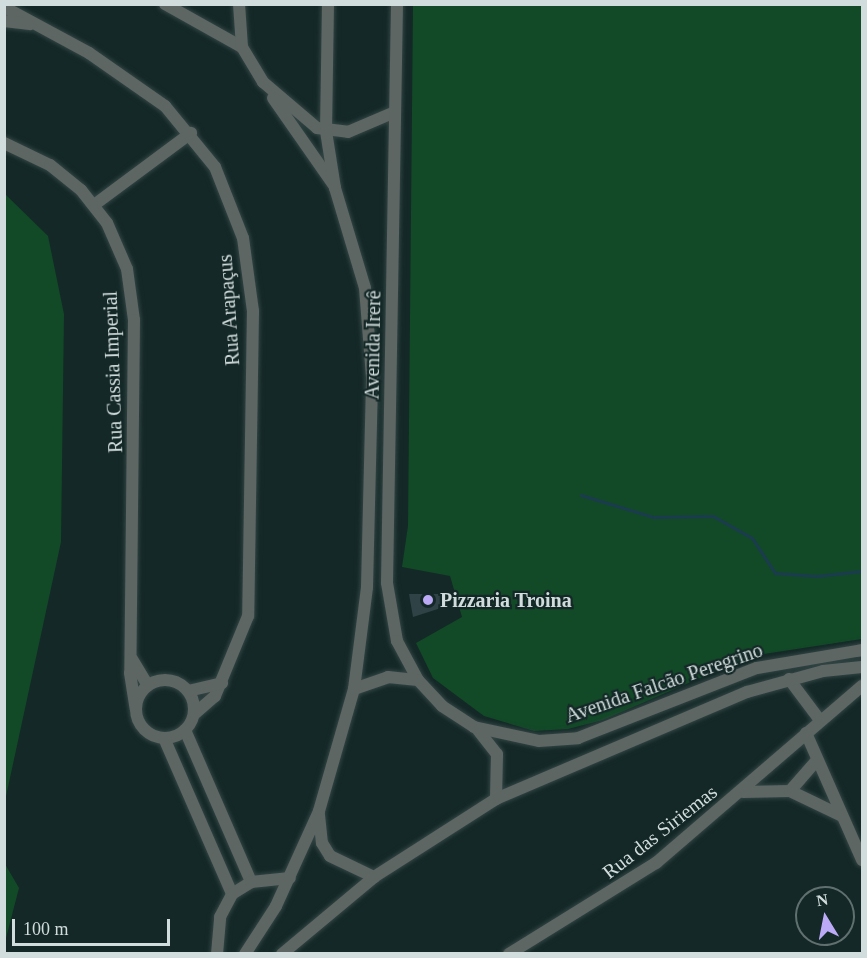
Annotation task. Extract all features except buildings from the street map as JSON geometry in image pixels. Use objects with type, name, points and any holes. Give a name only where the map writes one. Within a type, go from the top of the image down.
[{"type":"street","points":[[165,4],[242,47]]},
{"type":"street","points":[[239,4],[242,47],[335,188]]},
{"type":"street","points":[[328,4],[326,131],[335,188]]},
{"type":"street","name":"Avenida Irerê","points":[[397,4],[387,583],[397,641],[418,680]]},
{"type":"street","name":"Rua Arapaçus","points":[[4,8],[139,84],[191,133],[214,167],[237,218],[253,311],[250,593],[243,637],[222,684],[211,702],[194,714]]},
{"type":"street","points":[[4,21],[37,25]]},
{"type":"street","points":[[263,82],[304,120],[326,131],[361,129],[395,112]]},
{"type":"street","points":[[94,205],[191,133]]},
{"type":"street","name":"Rua Cassia Imperial","points":[[4,143],[50,165],[94,205],[123,257],[134,320],[130,655],[136,709]]},
{"type":"street","name":"Avenida Irerê","points":[[335,188],[358,260],[372,378],[367,587],[354,689]]},
{"type":"street","name":"Avenida Falcão Peregrino","points":[[418,680],[442,706],[474,727],[539,741],[578,738],[757,668],[862,650]]},
{"type":"street","points":[[130,655],[148,686]]},
{"type":"street","name":"Avenida Falcão Peregrino","points":[[282,954],[374,877],[496,799],[789,679],[862,667]]},
{"type":"street","points":[[245,954],[290,878],[319,811],[354,689],[388,677],[418,680]]},
{"type":"street","points":[[789,679],[819,719]]},
{"type":"street","points":[[148,686],[174,681],[188,691],[194,714],[185,730],[164,738]]},
{"type":"street","points":[[188,691],[222,684]]},
{"type":"street","points":[[148,686],[136,709],[141,726],[164,738],[189,787],[232,894]]},
{"type":"street","name":"Rua das Siriemas","points":[[509,954],[611,895],[743,792],[819,719],[862,686]]},
{"type":"street","points":[[474,727],[497,754],[496,799]]},
{"type":"street","points":[[185,730],[251,882]]},
{"type":"street","points":[[806,733],[815,762],[862,860]]},
{"type":"street","points":[[790,791],[815,762]]},
{"type":"street","points":[[189,787],[205,780]]},
{"type":"street","points":[[743,792],[790,791],[842,816]]},
{"type":"street","points":[[319,811],[320,835],[330,856],[374,877]]},
{"type":"street","points":[[217,954],[220,917],[232,894],[251,882],[290,878]]},
{"type":"green space","points":[[413,5],[862,5],[862,639],[751,656],[603,720],[568,729],[534,731],[484,716],[433,678],[416,643],[462,617],[450,576],[402,567],[408,526]]},
{"type":"green space","points":[[5,194],[48,236],[64,314],[61,542],[5,801]]},
{"type":"green space","points":[[5,864],[19,888],[5,942]]},
{"type":"waterway","points":[[581,495],[653,517],[713,516],[752,538],[775,573],[817,576],[862,571]]},
{"type":"place","name":"Pizzaria Troina","points":[[428,600]]}]
